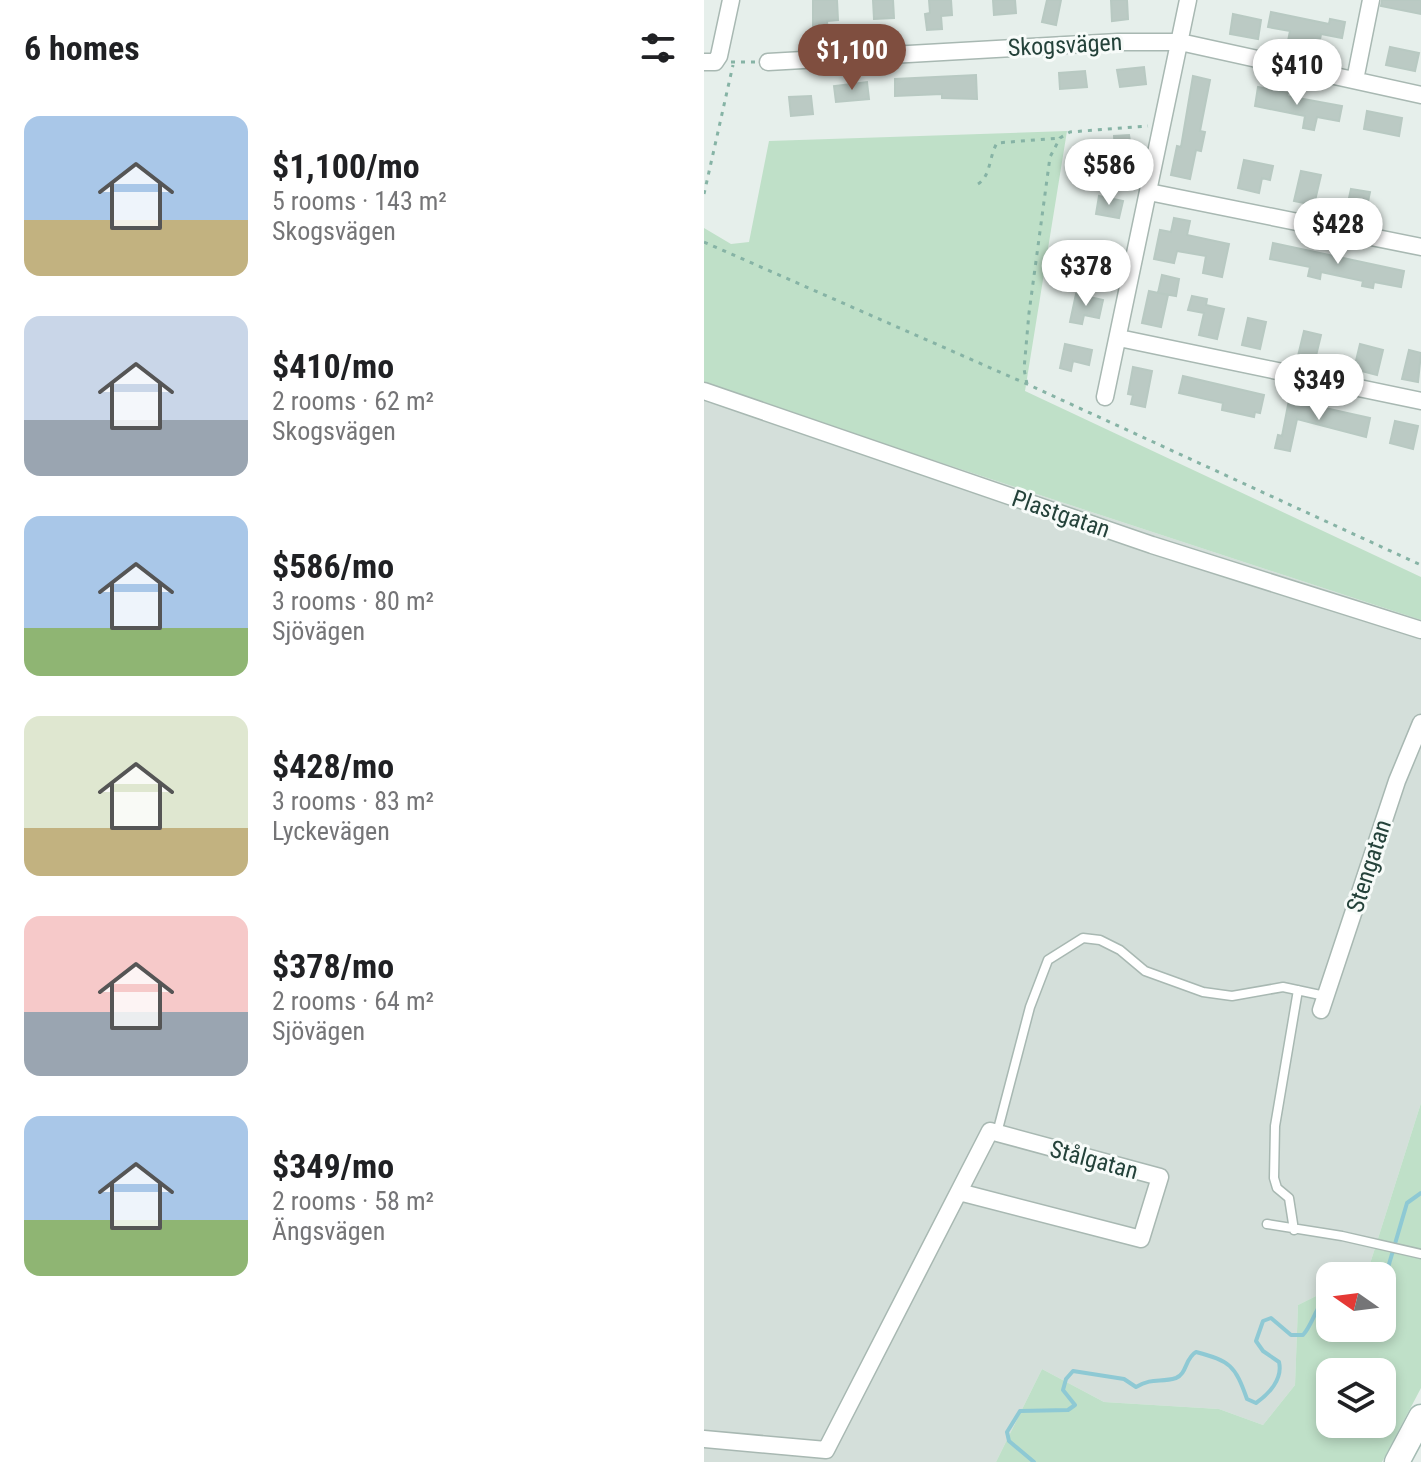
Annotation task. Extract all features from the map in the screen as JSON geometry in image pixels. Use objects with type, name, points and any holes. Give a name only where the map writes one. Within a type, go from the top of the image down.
[{"type":"main road","points":[[1397,1462],[1421,1417]]},
{"type":"street","points":[[709,62],[731,0]]},
{"type":"street","points":[[1105,397],[1188,0]]},
{"type":"street","points":[[1355,80],[1371,0]]},
{"type":"street","name":"Skogsvägen","points":[[768,62],[1096,43],[1180,42],[1421,95]]},
{"type":"street","points":[[1149,192],[1421,247]]},
{"type":"street","points":[[1119,338],[1421,401]]},
{"type":"street","name":"Plastgatan","points":[[704,391],[1152,545],[1421,630]]},
{"type":"street","name":"Stengatan","points":[[1324,1003],[1397,781],[1421,723]]},
{"type":"street","points":[[704,1439],[826,1450],[990,1131],[997,1133]]},
{"type":"street","name":"Stålgatan","points":[[959,1192],[1141,1239],[1160,1177],[997,1133]]},
{"type":"lane","points":[[997,1133],[1030,1007],[1048,960],[1083,938],[1100,940],[1120,950],[1145,971],[1203,992],[1232,996],[1283,987],[1298,990],[1324,1003]]},
{"type":"lane","points":[[1294,1230],[1289,1198],[1277,1188],[1274,1178],[1275,1126],[1298,990]]},
{"type":"lane","points":[[1267,1224],[1342,1236],[1421,1254]]},
{"type":"path","points":[[709,62],[768,62]]},
{"type":"path","points":[[704,194],[733,62]]},
{"type":"path","points":[[978,184],[986,176],[990,154],[997,143],[1060,138],[1087,128],[1162,126]]},
{"type":"path","points":[[1027,384],[1024,369],[1029,313],[1047,171],[1060,138]]},
{"type":"path","points":[[704,242],[1027,384],[1421,565]]},
{"type":"shaded area","points":[[704,385],[1421,620],[1421,1103],[1371,1262],[1316,1262],[1316,1296],[1298,1305],[1295,1385],[1263,1425],[1219,1409],[1104,1402],[1042,1369],[996,1462],[704,1462]]},
{"type":"green space","points":[[1067,131],[1025,391],[1421,577],[1421,620],[704,385],[704,228],[731,244],[749,242],[769,141]]},
{"type":"green space","points":[[1421,1103],[1421,1388],[1396,1435],[1396,1358],[1316,1358],[1316,1438],[1395,1438],[1382,1462],[996,1462],[1042,1369],[1104,1402],[1219,1409],[1263,1425],[1295,1385],[1298,1305],[1316,1296],[1316,1342],[1396,1342],[1396,1262],[1371,1262]]},
{"type":"building","points":[[813,0],[837,0],[838,20],[827,21],[828,36],[813,37]]},
{"type":"building","points":[[873,0],[893,0],[894,18],[874,19]]},
{"type":"building","points":[[929,0],[951,0],[952,15],[941,16],[942,29],[927,30],[925,14],[930,13]]},
{"type":"building","points":[[993,0],[1015,0],[1016,13],[994,15]]},
{"type":"building","points":[[1047,0],[1061,0],[1056,25],[1042,22]]},
{"type":"building","points":[[1111,0],[1127,0],[1128,19],[1112,21]]},
{"type":"building","points":[[1382,0],[1421,0],[1421,14],[1381,6]]},
{"type":"building","points":[[1271,12],[1329,24],[1330,19],[1345,22],[1342,38],[1321,34],[1318,52],[1287,46],[1290,31],[1268,27]]},
{"type":"building","points":[[1233,14],[1261,20],[1258,39],[1230,34]]},
{"type":"building","points":[[1390,47],[1419,53],[1415,71],[1386,65]]},
{"type":"building","points":[[1144,67],[1146,84],[1120,87],[1117,70]]},
{"type":"building","points":[[1085,71],[1087,87],[1060,89],[1059,73]]},
{"type":"building","points":[[976,75],[977,99],[942,98],[942,94],[895,96],[895,79]]},
{"type":"building","points":[[1193,76],[1210,80],[1200,131],[1205,132],[1201,151],[1196,150],[1190,179],[1171,175],[1177,146],[1181,147]]},
{"type":"building","points":[[867,82],[869,99],[836,102],[834,86]]},
{"type":"building","points":[[1258,87],[1342,106],[1339,121],[1317,117],[1314,130],[1303,128],[1305,116],[1255,106]]},
{"type":"building","points":[[811,96],[813,114],[791,116],[789,97]]},
{"type":"building","points":[[1367,111],[1402,118],[1399,136],[1364,129]]},
{"type":"building","points":[[1129,135],[1132,154],[1128,172],[1103,167],[1107,148],[1115,150],[1114,136]]},
{"type":"building","points":[[1244,160],[1273,166],[1270,180],[1262,178],[1259,193],[1238,188]]},
{"type":"building","points":[[1301,171],[1321,175],[1314,205],[1294,201]]},
{"type":"building","points":[[1351,189],[1370,192],[1365,216],[1346,212]]},
{"type":"building","points":[[1099,196],[1123,201],[1119,218],[1096,214]]},
{"type":"building","points":[[1174,218],[1190,221],[1187,235],[1229,244],[1222,277],[1203,273],[1206,256],[1177,251],[1174,263],[1154,259],[1160,230],[1171,232]]},
{"type":"building","points":[[1273,243],[1404,271],[1401,287],[1374,282],[1373,288],[1362,286],[1363,281],[1321,272],[1320,279],[1308,276],[1310,267],[1270,259]]},
{"type":"building","points":[[1082,245],[1113,251],[1109,270],[1099,268],[1097,276],[1076,272]]},
{"type":"building","points":[[1162,275],[1179,279],[1176,296],[1158,293]]},
{"type":"building","points":[[1149,291],[1168,295],[1161,327],[1142,323]]},
{"type":"building","points":[[1076,294],[1103,300],[1099,318],[1084,315],[1082,324],[1070,322]]},
{"type":"building","points":[[1192,296],[1207,299],[1206,305],[1224,309],[1217,339],[1199,335],[1204,313],[1188,310]]},
{"type":"building","points":[[1248,318],[1266,322],[1260,349],[1242,345]]},
{"type":"building","points":[[1304,331],[1321,335],[1315,360],[1298,356]]},
{"type":"building","points":[[1065,344],[1092,350],[1089,365],[1073,361],[1071,371],[1060,368]]},
{"type":"building","points":[[1360,344],[1383,350],[1377,375],[1354,369]]},
{"type":"building","points":[[1409,350],[1421,353],[1418,382],[1402,379]]},
{"type":"building","points":[[1133,367],[1152,371],[1145,407],[1131,404],[1133,395],[1128,394]]},
{"type":"building","points":[[1183,376],[1264,395],[1260,413],[1255,412],[1254,417],[1222,410],[1223,403],[1179,393]]},
{"type":"building","points":[[1289,400],[1370,418],[1366,437],[1297,419],[1290,451],[1275,448],[1278,435],[1282,436]]},
{"type":"building","points":[[1395,421],[1418,426],[1413,449],[1390,443]]},
{"type":"waterway","points":[[1390,1262],[1407,1203],[1421,1193]]},
{"type":"waterway","points":[[1034,1462],[1009,1441],[1007,1432],[1020,1411],[1068,1410],[1075,1405],[1063,1390],[1066,1379],[1073,1371],[1124,1379],[1136,1387],[1180,1376],[1196,1352],[1217,1358],[1230,1366],[1247,1399],[1256,1403],[1274,1386],[1280,1368],[1279,1362],[1263,1351],[1256,1341],[1263,1321],[1271,1318],[1291,1335],[1303,1335],[1316,1312]]}]
